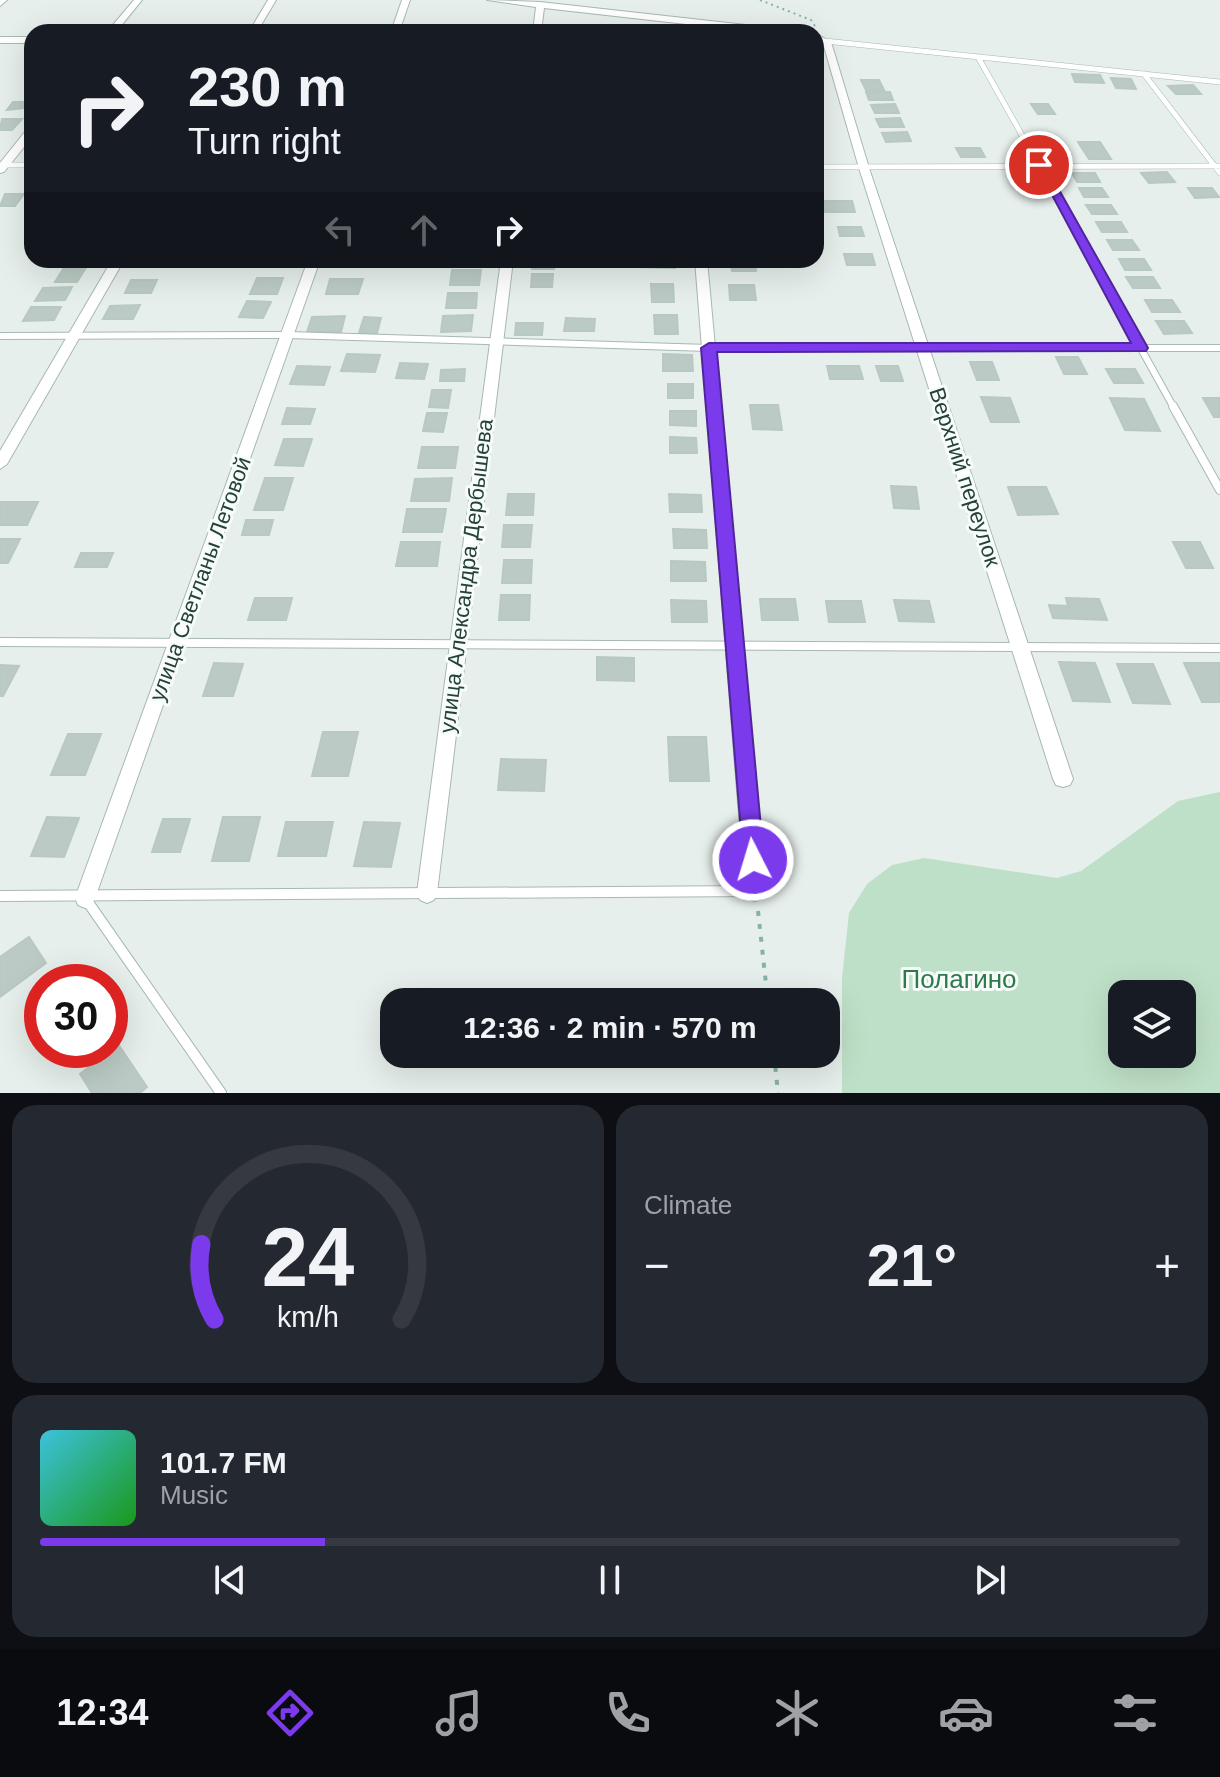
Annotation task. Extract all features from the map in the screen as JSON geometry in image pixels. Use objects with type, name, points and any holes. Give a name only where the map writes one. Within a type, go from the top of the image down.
[{"type":"street","points":[[118,24],[138,0]]},
{"type":"street","points":[[258,24],[272,0]]},
{"type":"street","points":[[398,24],[406,0]]},
{"type":"street","points":[[491,0],[710,24]]},
{"type":"street","points":[[538,24],[540,5]]},
{"type":"street","points":[[0,40],[24,40]]},
{"type":"street","name":"Верхний переулок","points":[[824,46],[1063,779]]},
{"type":"street","points":[[1,166],[24,139]]},
{"type":"street","points":[[0,464],[113,268]]},
{"type":"street","name":"улица Светланы Летовой","points":[[85,898],[311,268]]},
{"type":"street","name":"улица Александра Дербышева","points":[[427,893],[506,268]]},
{"type":"street","points":[[702,268],[755,891]]},
{"type":"lane","points":[[824,40],[1220,82]]},
{"type":"lane","points":[[978,57],[1220,490]]},
{"type":"lane","points":[[1144,74],[1220,173]]},
{"type":"lane","points":[[1,166],[24,165]]},
{"type":"lane","points":[[824,167],[1217,166]]},
{"type":"lane","points":[[0,336],[288,335],[496,344],[709,348],[1220,348]]},
{"type":"lane","points":[[0,642],[458,641],[734,646],[1220,648]]},
{"type":"lane","points":[[0,896],[85,898],[755,891]]},
{"type":"lane","points":[[85,898],[221,1093]]},
{"type":"path","points":[[760,0],[811,20],[813,24]]},
{"type":"path","points":[[755,891],[766,988]]},
{"type":"path","points":[[775,1068],[778,1093]]},
{"type":"green space","name":"Полагино","points":[[1220,792],[1220,1093],[842,1093],[842,978],[849,913],[867,884],[892,865],[924,858],[1057,878],[1081,871],[1178,801]]},
{"type":"building","points":[[1072,74],[1100,75],[1104,83],[1075,82]]},
{"type":"building","points":[[1111,78],[1131,79],[1136,89],[1116,88]]},
{"type":"building","points":[[861,80],[879,80],[884,90],[866,90]]},
{"type":"building","points":[[1193,85],[1201,94],[1176,94],[1168,86]]},
{"type":"building","points":[[866,92],[890,92],[893,100],[869,100]]},
{"type":"building","points":[[13,102],[24,102],[24,108],[7,110]]},
{"type":"building","points":[[895,104],[899,113],[875,113],[871,105]]},
{"type":"building","points":[[1031,104],[1048,104],[1055,114],[1038,114]]},
{"type":"building","points":[[900,118],[904,127],[880,127],[876,119]]},
{"type":"building","points":[[2,119],[22,119],[12,130],[0,130]]},
{"type":"building","points":[[907,132],[911,141],[886,142],[882,133]]},
{"type":"building","points":[[1078,142],[1100,142],[1111,159],[1089,159]]},
{"type":"building","points":[[956,148],[980,148],[985,157],[961,157]]},
{"type":"building","points":[[1167,172],[1175,182],[1149,183],[1141,173]]},
{"type":"building","points":[[1072,173],[1095,173],[1100,182],[1077,182]]},
{"type":"building","points":[[1079,188],[1102,188],[1108,197],[1084,197]]},
{"type":"building","points":[[1188,188],[1212,188],[1219,197],[1195,198]]},
{"type":"building","points":[[5,194],[24,194],[15,206],[0,206]]},
{"type":"building","points":[[824,201],[852,201],[855,212],[825,212]]},
{"type":"building","points":[[1086,205],[1111,205],[1117,214],[1092,214]]},
{"type":"building","points":[[1096,222],[1121,222],[1127,232],[1102,232]]},
{"type":"building","points":[[838,227],[861,227],[864,236],[840,236]]},
{"type":"building","points":[[1107,240],[1132,240],[1139,250],[1113,250]]},
{"type":"building","points":[[844,254],[872,254],[875,265],[847,265]]},
{"type":"building","points":[[1119,259],[1144,259],[1151,270],[1125,270]]},
{"type":"building","points":[[64,268],[86,268],[77,282],[55,282]]},
{"type":"building","points":[[731,268],[756,268],[756,271],[732,271]]},
{"type":"building","points":[[452,270],[481,270],[479,285],[450,285]]},
{"type":"building","points":[[532,274],[553,274],[552,287],[531,287]]},
{"type":"building","points":[[1126,277],[1153,277],[1160,288],[1133,288]]},
{"type":"building","points":[[257,278],[283,278],[277,294],[250,294]]},
{"type":"building","points":[[330,279],[363,279],[358,294],[326,294]]},
{"type":"building","points":[[131,280],[157,280],[151,293],[125,293]]},
{"type":"building","points":[[651,284],[673,284],[674,302],[652,302]]},
{"type":"building","points":[[729,285],[754,285],[756,300],[730,300]]},
{"type":"building","points":[[72,287],[65,300],[35,301],[43,288]]},
{"type":"building","points":[[448,293],[477,293],[476,308],[446,308]]},
{"type":"building","points":[[1145,300],[1172,300],[1180,312],[1152,312]]},
{"type":"building","points":[[247,301],[271,302],[263,318],[239,317]]},
{"type":"building","points":[[140,305],[133,319],[103,319],[110,306]]},
{"type":"building","points":[[31,307],[61,307],[54,320],[23,321]]},
{"type":"building","points":[[473,315],[471,331],[441,332],[443,316]]},
{"type":"building","points":[[654,315],[677,315],[678,334],[655,334]]},
{"type":"building","points":[[345,316],[341,332],[307,332],[312,317]]},
{"type":"building","points":[[364,317],[381,318],[377,333],[359,333]]},
{"type":"building","points":[[566,318],[595,319],[594,331],[564,331]]},
{"type":"building","points":[[1156,321],[1184,321],[1192,333],[1164,334]]},
{"type":"building","points":[[516,323],[543,323],[542,335],[515,335]]},
{"type":"building","points":[[347,354],[380,355],[375,372],[341,371]]},
{"type":"building","points":[[663,354],[692,355],[693,371],[663,371]]},
{"type":"building","points":[[1056,357],[1078,357],[1087,374],[1064,374]]},
{"type":"building","points":[[970,362],[992,362],[999,380],[977,380]]},
{"type":"building","points":[[400,363],[428,364],[424,379],[396,378]]},
{"type":"building","points":[[297,366],[330,367],[324,385],[290,384]]},
{"type":"building","points":[[827,366],[859,366],[863,379],[830,379]]},
{"type":"building","points":[[876,366],[898,366],[903,381],[881,381]]},
{"type":"building","points":[[465,369],[464,381],[440,381],[441,370]]},
{"type":"building","points":[[1106,369],[1135,369],[1143,383],[1114,383]]},
{"type":"building","points":[[668,384],[693,384],[693,398],[668,398]]},
{"type":"building","points":[[432,390],[451,390],[448,408],[429,407]]},
{"type":"building","points":[[981,397],[1010,398],[1019,422],[991,422]]},
{"type":"building","points":[[1110,398],[1144,399],[1160,431],[1125,430]]},
{"type":"building","points":[[1203,398],[1220,398],[1220,417],[1214,417]]},
{"type":"building","points":[[750,405],[778,405],[782,430],[753,429]]},
{"type":"building","points":[[287,408],[315,409],[310,424],[282,424]]},
{"type":"building","points":[[670,411],[696,411],[696,426],[670,425]]},
{"type":"building","points":[[427,413],[447,413],[443,432],[423,431]]},
{"type":"building","points":[[670,437],[696,438],[697,453],[670,453]]},
{"type":"building","points":[[284,439],[312,439],[303,466],[275,465]]},
{"type":"building","points":[[422,447],[458,447],[455,468],[418,468]]},
{"type":"building","points":[[265,478],[293,478],[283,510],[254,510]]},
{"type":"building","points":[[452,478],[449,501],[411,501],[415,479]]},
{"type":"building","points":[[891,486],[916,487],[919,509],[894,508]]},
{"type":"building","points":[[1008,487],[1046,487],[1058,514],[1018,515]]},
{"type":"building","points":[[508,494],[534,494],[533,515],[506,515]]},
{"type":"building","points":[[669,494],[701,495],[702,512],[670,512]]},
{"type":"building","points":[[0,502],[38,502],[27,525],[0,525]]},
{"type":"building","points":[[407,509],[446,509],[442,532],[403,532]]},
{"type":"building","points":[[246,520],[273,520],[269,535],[242,535]]},
{"type":"building","points":[[504,525],[532,525],[530,547],[502,547]]},
{"type":"building","points":[[673,529],[706,530],[707,548],[674,548]]},
{"type":"building","points":[[0,539],[20,539],[8,563],[0,563]]},
{"type":"building","points":[[401,542],[440,542],[437,566],[396,566]]},
{"type":"building","points":[[1173,542],[1200,542],[1213,568],[1186,568]]},
{"type":"building","points":[[81,553],[113,553],[107,567],[75,567]]},
{"type":"building","points":[[504,560],[532,560],[531,583],[502,583]]},
{"type":"building","points":[[671,561],[705,562],[706,581],[671,581]]},
{"type":"building","points":[[501,595],[530,595],[529,620],[499,620]]},
{"type":"building","points":[[255,598],[292,598],[286,620],[248,620]]},
{"type":"building","points":[[1066,598],[1099,599],[1107,620],[1053,618],[1049,605],[1068,606]]},
{"type":"building","points":[[760,599],[795,599],[798,620],[762,620]]},
{"type":"building","points":[[671,600],[706,601],[707,622],[672,622]]},
{"type":"building","points":[[894,600],[929,601],[934,622],[899,621]]},
{"type":"building","points":[[826,601],[861,601],[865,622],[829,622]]},
{"type":"building","points":[[597,657],[634,658],[634,681],[597,680]]},
{"type":"building","points":[[1059,662],[1095,663],[1110,702],[1073,701]]},
{"type":"building","points":[[214,663],[243,664],[233,696],[203,696]]},
{"type":"building","points":[[1184,663],[1220,663],[1220,702],[1202,702]]},
{"type":"building","points":[[1117,664],[1153,664],[1170,704],[1133,703]]},
{"type":"building","points":[[0,665],[19,666],[3,696],[0,696]]},
{"type":"building","points":[[323,732],[358,732],[348,776],[312,776]]},
{"type":"building","points":[[68,734],[101,734],[85,775],[51,775]]},
{"type":"building","points":[[668,737],[706,737],[709,781],[670,781]]},
{"type":"building","points":[[501,759],[546,760],[544,791],[498,790]]},
{"type":"building","points":[[47,817],[79,818],[64,857],[31,856]]},
{"type":"building","points":[[223,817],[260,817],[249,861],[212,861]]},
{"type":"building","points":[[163,819],[190,819],[180,852],[152,852]]},
{"type":"building","points":[[286,822],[333,822],[326,856],[278,856]]},
{"type":"building","points":[[364,822],[400,823],[391,867],[354,866]]},
{"type":"building","points":[[29,937],[46,963],[24,964],[24,979],[0,997],[0,957]]},
{"type":"building","points":[[128,1059],[147,1087],[140,1093],[92,1093],[80,1074],[88,1068],[128,1068]]},
{"type":"route","points":[[753,860],[709,348],[1141,348],[1039,165]]}]
